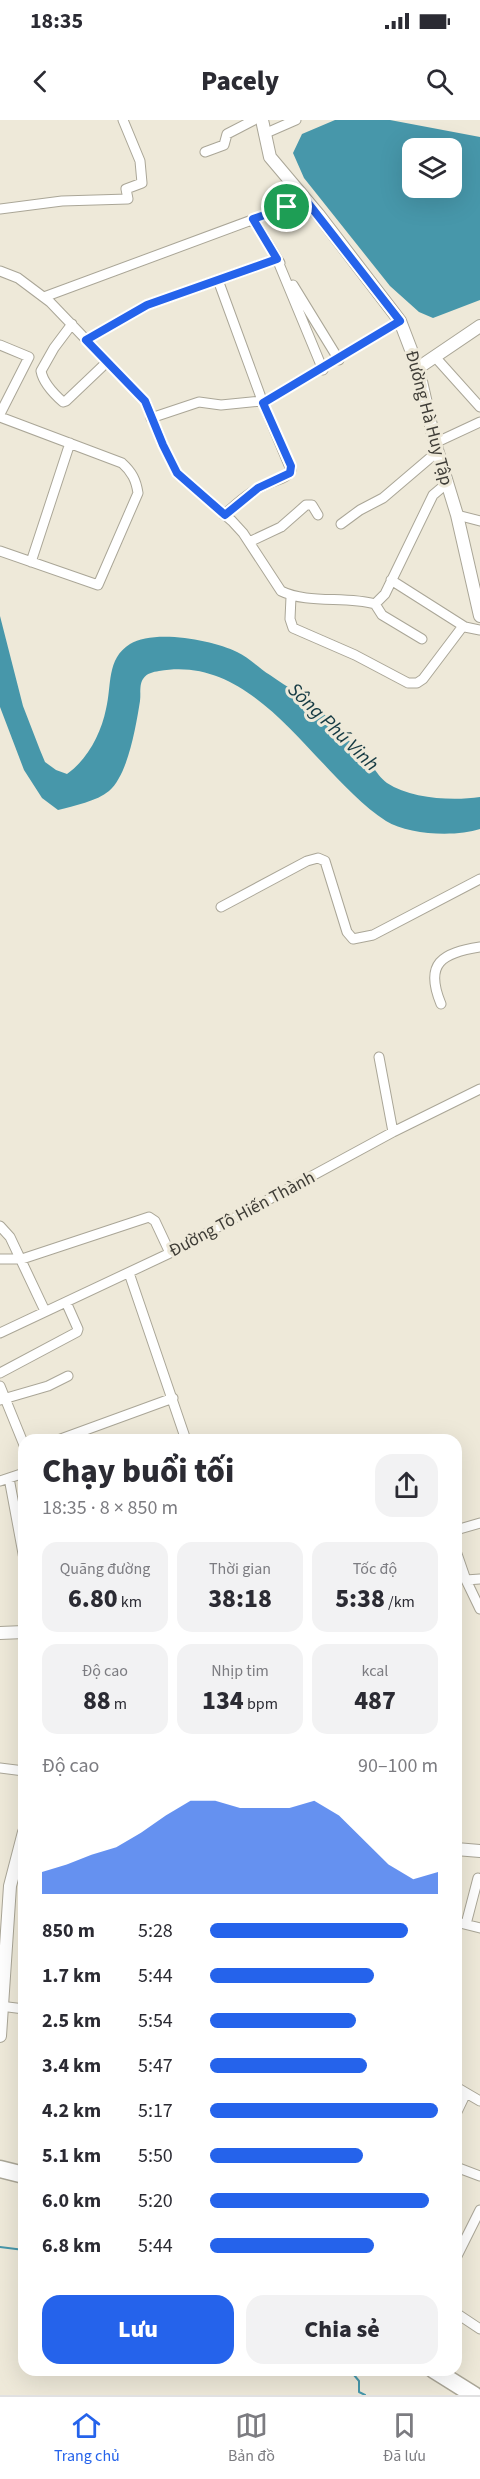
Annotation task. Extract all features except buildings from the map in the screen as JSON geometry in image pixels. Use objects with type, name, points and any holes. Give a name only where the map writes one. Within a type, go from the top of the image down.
[{"type":"highway","points":[[444,2376],[474,2395]]},
{"type":"main road","name":"Đường Hà Huy Tập","points":[[262,120],[270,157],[400,321],[418,368],[436,447],[457,515],[480,615]]},
{"type":"main road","points":[[418,368],[436,358],[480,326]]},
{"type":"main road","points":[[0,1633],[18,1632]]},
{"type":"main road","points":[[462,1850],[480,1851]]},
{"type":"main road","points":[[0,2036],[3,1952],[9,1886],[18,1854]]},
{"type":"street","points":[[0,209],[62,201],[128,199],[128,187],[142,183],[142,168],[123,120]]},
{"type":"street","points":[[205,152],[224,145],[227,135],[254,120]]},
{"type":"street","points":[[264,134],[296,120]]},
{"type":"street","points":[[44,297],[287,207],[301,194]]},
{"type":"street","points":[[253,219],[339,360]]},
{"type":"street","points":[[86,340],[147,305],[277,259]]},
{"type":"street","points":[[277,259],[323,370]]},
{"type":"street","points":[[0,271],[18,278],[44,297],[145,401],[177,473],[232,520],[281,591],[291,597],[350,599],[375,604],[382,615],[422,639]]},
{"type":"street","points":[[218,280],[263,402],[291,466],[290,473],[258,488],[225,515]]},
{"type":"street","points":[[151,418],[199,402],[221,405],[263,402],[323,370],[400,321]]},
{"type":"street","points":[[72,324],[41,370],[42,377],[52,391],[63,402],[66,401],[107,362]]},
{"type":"street","points":[[0,345],[29,357],[0,415],[122,463],[130,470],[138,493],[98,585],[0,551]]},
{"type":"street","points":[[436,358],[480,407]]},
{"type":"street","points":[[341,524],[360,510],[383,498],[436,447],[480,422]]},
{"type":"street","points":[[31,562],[70,443]]},
{"type":"street","points":[[375,604],[385,594],[433,495],[446,484]]},
{"type":"street","points":[[249,542],[280,527],[306,505],[312,505],[318,515]]},
{"type":"street","points":[[457,515],[480,521]]},
{"type":"street","points":[[391,580],[463,626],[480,630]]},
{"type":"street","points":[[291,597],[290,620],[293,628],[355,655],[408,683],[423,679],[463,626]]},
{"type":"street","points":[[221,907],[307,861],[318,858],[325,861],[347,932],[353,939],[373,935],[480,879]]},
{"type":"street","points":[[441,1004],[434,985],[439,963],[449,954],[480,947]]},
{"type":"street","points":[[379,1057],[393,1132]]},
{"type":"street","name":"Đường Tô Hiến Thành","points":[[0,1333],[170,1253],[393,1132],[480,1089]]},
{"type":"street","points":[[0,1259],[22,1259],[149,1217],[155,1221],[170,1253]]},
{"type":"street","points":[[0,1226],[10,1237],[22,1259],[45,1311]]},
{"type":"street","points":[[129,1273],[184,1434]]},
{"type":"street","points":[[0,1372],[78,1331],[66,1302]]},
{"type":"street","points":[[2,1400],[48,1386],[68,1376]]},
{"type":"street","points":[[0,1386],[2,1400],[19,1434]]},
{"type":"street","points":[[74,1434],[173,1398]]},
{"type":"street","points":[[4,1480],[18,1535]]},
{"type":"street","points":[[462,1528],[480,1523]]},
{"type":"street","points":[[462,1568],[480,1610]]},
{"type":"street","points":[[466,1580],[480,1579]]},
{"type":"street","points":[[0,1768],[18,1770]]},
{"type":"street","points":[[466,1924],[478,1878]]},
{"type":"street","points":[[462,1923],[480,1928]]},
{"type":"street","points":[[1,2006],[18,2008]]},
{"type":"street","points":[[462,2091],[480,2101]]},
{"type":"street","points":[[462,2101],[466,2093]]},
{"type":"street","points":[[462,2170],[480,2176]]},
{"type":"street","points":[[462,2246],[480,2210]]},
{"type":"street","points":[[462,2317],[480,2329]]},
{"type":"water","points":[[335,120],[390,120],[480,137],[480,300],[433,318],[419,312],[390,286],[304,178],[293,153],[302,134]]},
{"type":"water","name":"Sông Phú Vinh","points":[[0,616],[23,706],[45,762],[56,770],[67,774],[87,754],[97,737],[108,700],[113,665],[122,650],[130,644],[153,637],[199,640],[237,652],[303,697],[335,725],[387,783],[420,796],[432,798],[480,797],[480,829],[446,834],[419,832],[395,826],[386,821],[360,801],[283,722],[256,698],[227,680],[195,670],[159,671],[145,677],[141,684],[140,701],[130,749],[116,784],[98,798],[58,810],[42,798],[24,770],[0,707]]},
{"type":"waterway","points":[[0,2247],[18,2249]]},
{"type":"waterway","points":[[355,2376],[359,2381],[359,2392],[365,2395]]},
{"type":"route","points":[[301,194],[400,321],[323,370],[263,403],[291,466],[290,473],[258,488],[225,515],[177,473],[145,401],[86,340],[147,305],[277,259],[253,219],[287,207],[301,194]]}]
